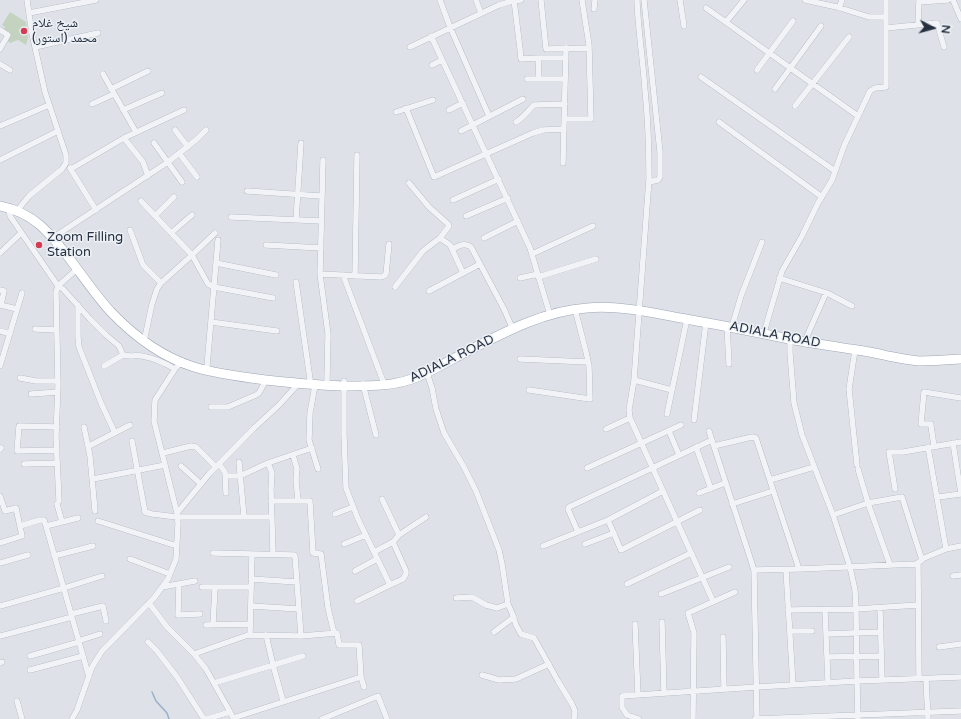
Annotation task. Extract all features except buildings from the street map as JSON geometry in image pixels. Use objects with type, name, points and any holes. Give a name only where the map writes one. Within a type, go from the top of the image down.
[{"type":"main road","name":"ADIALA ROAD","points":[[0,202],[20,207],[44,222],[57,236],[113,308],[134,328],[165,350],[180,363],[197,364],[313,382],[343,384],[397,384],[427,373],[513,329],[550,312],[589,308],[639,309],[807,336],[916,356],[961,354]]},
{"type":"main road","name":"ADIALA ROAD","points":[[4,207],[19,211],[41,225],[53,237],[110,311],[147,344],[180,363],[196,368],[266,380],[299,383],[327,380],[343,384]]},
{"type":"main road","name":"ADIALA ROAD","points":[[363,384],[399,379],[427,369],[511,325],[572,305],[588,303],[619,303],[639,309],[687,319],[730,324],[790,339],[917,361],[961,359]]},
{"type":"street","points":[[20,207],[29,196],[62,169],[66,163],[66,156],[45,92],[27,0]]},
{"type":"street","points":[[29,13],[96,0]]},
{"type":"street","points":[[440,0],[450,27],[489,116]]},
{"type":"street","points":[[476,0],[481,13]]},
{"type":"street","points":[[514,0],[521,59],[566,58]]},
{"type":"street","points":[[410,46],[499,4],[514,0],[522,0]]},
{"type":"street","points":[[541,0],[546,49],[589,48]]},
{"type":"street","points":[[564,119],[591,119],[589,48],[582,0]]},
{"type":"street","points":[[594,9],[595,0]]},
{"type":"street","points":[[637,0],[645,89],[649,152],[649,182],[634,380],[629,410],[630,418],[713,601]]},
{"type":"street","points":[[644,0],[660,152],[660,177],[649,182]]},
{"type":"street","points":[[680,0],[684,26]]},
{"type":"street","points":[[726,22],[744,0]]},
{"type":"street","points":[[805,0],[869,17],[886,17]]},
{"type":"street","points":[[839,8],[842,0]]},
{"type":"street","points":[[765,329],[782,271],[832,180],[844,146],[870,91],[874,88],[886,87],[886,0]]},
{"type":"street","points":[[918,25],[919,1],[948,0]]},
{"type":"street","points":[[953,0],[961,19]]},
{"type":"street","points":[[706,8],[858,116]]},
{"type":"street","points":[[757,70],[793,21]]},
{"type":"street","points":[[886,28],[937,23],[944,47]]},
{"type":"street","points":[[775,89],[821,26]]},
{"type":"street","points":[[0,30],[8,35],[0,49]]},
{"type":"street","points":[[35,47],[98,33]]},
{"type":"street","points":[[431,36],[508,198],[530,248],[550,312]]},
{"type":"street","points":[[795,106],[849,37]]},
{"type":"street","points":[[563,163],[566,48]]},
{"type":"street","points":[[538,58],[539,79]]},
{"type":"street","points":[[432,65],[442,60]]},
{"type":"street","points":[[0,64],[10,70]]},
{"type":"street","points":[[92,104],[148,71]]},
{"type":"street","points":[[103,74],[136,132]]},
{"type":"street","points":[[701,77],[835,171]]},
{"type":"street","points":[[527,79],[565,79]]},
{"type":"street","points":[[123,110],[162,93]]},
{"type":"street","points":[[396,112],[433,100]]},
{"type":"street","points":[[461,131],[524,100]]},
{"type":"street","points":[[449,110],[463,103]]},
{"type":"street","points":[[516,122],[534,105],[565,104]]},
{"type":"street","points":[[0,126],[49,106]]},
{"type":"street","points":[[406,108],[434,177],[533,133],[543,130],[564,129]]},
{"type":"street","points":[[71,169],[124,138],[184,110]]},
{"type":"street","points":[[719,122],[822,197]]},
{"type":"street","points":[[175,130],[188,147]]},
{"type":"street","points":[[57,236],[180,154],[206,130]]},
{"type":"street","points":[[0,160],[58,131]]},
{"type":"street","points":[[124,138],[143,162],[148,176]]},
{"type":"street","points":[[154,143],[182,182]]},
{"type":"street","points":[[296,220],[300,143]]},
{"type":"street","points":[[180,154],[197,178]]},
{"type":"street","points":[[354,276],[357,155]]},
{"type":"street","points":[[323,160],[320,274],[328,334],[327,380]]},
{"type":"street","points":[[66,163],[96,210]]},
{"type":"street","points":[[454,200],[499,179]]},
{"type":"street","points":[[395,286],[423,251],[440,238],[449,226],[429,207],[409,183]]},
{"type":"street","points":[[247,191],[321,196]]},
{"type":"street","points":[[154,216],[174,197]]},
{"type":"street","points":[[466,216],[508,198]]},
{"type":"street","points":[[141,200],[192,256],[208,284],[214,287],[273,298]]},
{"type":"street","points":[[4,207],[58,286],[63,289],[106,335],[119,346],[123,355]]},
{"type":"street","points":[[171,233],[192,215]]},
{"type":"street","points":[[231,217],[321,221]]},
{"type":"street","points":[[484,238],[518,222]]},
{"type":"street","points":[[532,254],[593,226]]},
{"type":"street","points":[[130,230],[143,264],[161,283]]},
{"type":"street","points":[[0,253],[21,232]]},
{"type":"street","points":[[145,337],[152,304],[157,289],[161,283],[192,256],[215,233]]},
{"type":"street","points":[[440,238],[450,245],[462,273]]},
{"type":"street","points":[[207,366],[218,240]]},
{"type":"street","points":[[729,364],[730,324],[762,242]]},
{"type":"street","points":[[320,274],[384,276],[386,274],[389,244]]},
{"type":"street","points":[[452,249],[464,244],[468,244],[471,247],[511,325]]},
{"type":"street","points":[[266,245],[321,248]]},
{"type":"street","points":[[520,278],[538,275],[596,259]]},
{"type":"street","points":[[216,263],[276,275]]},
{"type":"street","points":[[429,291],[480,264]]},
{"type":"street","points":[[62,522],[58,502],[56,292],[58,286],[77,269]]},
{"type":"street","points":[[343,275],[383,381]]},
{"type":"street","points":[[780,278],[826,293],[852,306]]},
{"type":"street","points":[[296,282],[313,382],[309,440],[318,469]]},
{"type":"street","points":[[0,290],[4,291],[1,305],[17,309]]},
{"type":"street","points":[[0,366],[22,293]]},
{"type":"street","points":[[807,336],[826,293]]},
{"type":"street","points":[[78,305],[79,347],[101,403],[115,433]]},
{"type":"street","points":[[529,390],[590,399],[588,362],[575,309]]},
{"type":"street","points":[[667,414],[687,319]]},
{"type":"street","points":[[211,322],[277,331]]},
{"type":"street","points":[[694,420],[706,322]]},
{"type":"street","points":[[35,329],[56,330]]},
{"type":"street","points":[[0,331],[10,334]]},
{"type":"street","points":[[790,339],[794,403],[802,435],[850,567],[855,590],[858,717]]},
{"type":"street","points":[[855,350],[849,389],[858,467],[868,503],[890,564]]},
{"type":"street","points":[[104,366],[123,355],[142,356],[166,363],[180,363]]},
{"type":"street","points":[[520,359],[588,362]]},
{"type":"street","points":[[72,719],[77,710],[92,667],[102,651],[149,603],[162,587],[168,579],[176,559],[178,524],[177,515],[154,421],[155,400],[180,363]]},
{"type":"street","points":[[427,373],[444,434],[464,467],[476,491],[499,550],[508,604],[516,625],[521,634],[534,638],[572,704],[574,719]]},
{"type":"street","points":[[20,378],[36,381],[58,380]]},
{"type":"street","points":[[210,407],[228,406],[256,395],[259,393],[266,380]]},
{"type":"street","points":[[634,380],[672,390]]},
{"type":"street","points":[[177,515],[201,484],[299,383]]},
{"type":"street","points":[[343,384],[346,488],[353,507],[390,585]]},
{"type":"street","points":[[363,384],[376,435]]},
{"type":"street","points":[[30,394],[58,392]]},
{"type":"street","points":[[946,549],[931,447],[932,426],[930,424],[922,424],[924,392],[961,398]]},
{"type":"street","points":[[606,429],[630,418]]},
{"type":"street","points":[[89,446],[130,425]]},
{"type":"street","points":[[587,468],[681,425]]},
{"type":"street","points":[[57,427],[19,426],[17,451],[57,450]]},
{"type":"street","points":[[84,427],[89,446],[95,511]]},
{"type":"street","points":[[669,431],[679,455]]},
{"type":"street","points":[[709,431],[754,570],[757,719],[858,717],[961,711]]},
{"type":"street","points":[[714,446],[752,437],[756,438],[799,569]]},
{"type":"street","points":[[578,532],[568,509],[569,507],[712,440]]},
{"type":"street","points":[[132,442],[145,512],[152,514],[177,515],[272,517]]},
{"type":"street","points":[[895,489],[889,452],[903,452],[961,442]]},
{"type":"street","points":[[938,498],[961,494],[952,443]]},
{"type":"street","points":[[163,454],[190,446],[196,447],[225,472],[226,493]]},
{"type":"street","points":[[696,447],[711,489]]},
{"type":"street","points":[[226,476],[240,476],[268,463],[312,448]]},
{"type":"street","points":[[293,454],[297,469],[296,480],[298,501]]},
{"type":"street","points":[[239,462],[244,517]]},
{"type":"street","points":[[24,464],[57,463]]},
{"type":"street","points":[[268,463],[272,473],[271,501],[273,554]]},
{"type":"street","points":[[93,479],[165,465]]},
{"type":"street","points":[[181,466],[201,484]]},
{"type":"street","points":[[770,480],[814,467]]},
{"type":"street","points":[[699,493],[725,483]]},
{"type":"street","points":[[543,546],[608,520],[663,491]]},
{"type":"street","points":[[732,504],[773,491]]},
{"type":"street","points":[[0,496],[5,512],[16,508],[22,536],[0,543]]},
{"type":"street","points":[[832,515],[868,503],[902,497],[922,559]]},
{"type":"street","points":[[382,499],[399,535]]},
{"type":"street","points":[[271,501],[310,502],[313,554],[321,554],[328,608],[334,633],[337,633],[339,645],[359,645],[361,676],[364,686]]},
{"type":"street","points":[[335,514],[353,507]]},
{"type":"street","points":[[608,520],[621,550],[700,510]]},
{"type":"street","points":[[374,552],[393,542],[399,535],[426,517]]},
{"type":"street","points":[[46,526],[78,518]]},
{"type":"street","points":[[20,526],[44,520],[89,677]]},
{"type":"street","points":[[98,521],[177,546]]},
{"type":"street","points":[[585,544],[614,533]]},
{"type":"street","points":[[344,544],[366,535]]},
{"type":"street","points":[[357,601],[402,579],[406,574],[393,542]]},
{"type":"street","points":[[54,556],[93,546]]},
{"type":"street","points":[[754,570],[786,570],[918,563],[922,559],[946,549],[961,546]]},
{"type":"street","points":[[213,553],[294,555],[301,636]]},
{"type":"street","points":[[627,584],[691,553]]},
{"type":"street","points":[[250,635],[252,554]]},
{"type":"street","points":[[0,563],[28,555]]},
{"type":"street","points":[[355,571],[377,558]]},
{"type":"street","points":[[130,559],[170,574]]},
{"type":"street","points":[[918,563],[919,679]]},
{"type":"street","points":[[661,594],[729,567]]},
{"type":"street","points":[[786,570],[792,684]]},
{"type":"street","points":[[953,576],[961,575]]},
{"type":"street","points":[[0,606],[102,576]]},
{"type":"street","points":[[252,579],[297,582]]},
{"type":"street","points":[[162,587],[195,581]]},
{"type":"street","points":[[179,584],[178,616],[200,614]]},
{"type":"street","points":[[202,587],[251,587]]},
{"type":"street","points":[[214,624],[215,588]]},
{"type":"street","points":[[693,719],[692,691],[694,633],[688,613],[735,592]]},
{"type":"street","points":[[456,598],[472,597],[486,605],[497,608],[508,604]]},
{"type":"street","points":[[149,603],[167,627],[194,654],[206,669],[232,716]]},
{"type":"street","points":[[788,610],[856,609],[918,605]]},
{"type":"street","points":[[0,636],[103,606],[106,621]]},
{"type":"street","points":[[251,606],[299,609]]},
{"type":"street","points":[[880,608],[882,680]]},
{"type":"street","points":[[825,610],[828,683]]},
{"type":"street","points":[[494,632],[514,617]]},
{"type":"street","points":[[662,622],[664,693]]},
{"type":"street","points":[[206,625],[250,624]]},
{"type":"street","points":[[635,624],[638,695]]},
{"type":"street","points":[[790,631],[812,631]]},
{"type":"street","points":[[826,634],[881,632]]},
{"type":"street","points":[[194,654],[250,635],[301,636],[334,633]]},
{"type":"street","points":[[30,656],[79,642],[100,634]]},
{"type":"street","points":[[266,635],[283,701]]},
{"type":"street","points":[[723,637],[724,689]]},
{"type":"street","points":[[148,642],[178,677],[206,719],[232,716],[361,676]]},
{"type":"street","points":[[939,647],[961,644]]},
{"type":"street","points":[[30,670],[83,656]]},
{"type":"street","points":[[214,683],[303,656]]},
{"type":"street","points":[[827,657],[881,656]]},
{"type":"street","points":[[482,675],[499,680],[516,679],[549,664]]},
{"type":"street","points":[[639,719],[627,715],[622,707],[622,696],[792,684],[961,677]]},
{"type":"street","points":[[926,679],[928,719]]},
{"type":"street","points":[[322,719],[378,696],[386,719]]},
{"type":"street","points":[[17,701],[22,719]]},
{"type":"green space","points":[[10,12],[26,22],[28,38],[26,45],[18,40],[10,43],[7,40],[3,30],[5,27],[2,25]]},
{"type":"waterway","points":[[152,692],[156,701],[167,713],[169,719]]},
{"type":"place","name":"شیخ غلام محمد (استور)","points":[[24,31]]},
{"type":"place","name":"Zoom Filling Station","points":[[39,245]]}]
